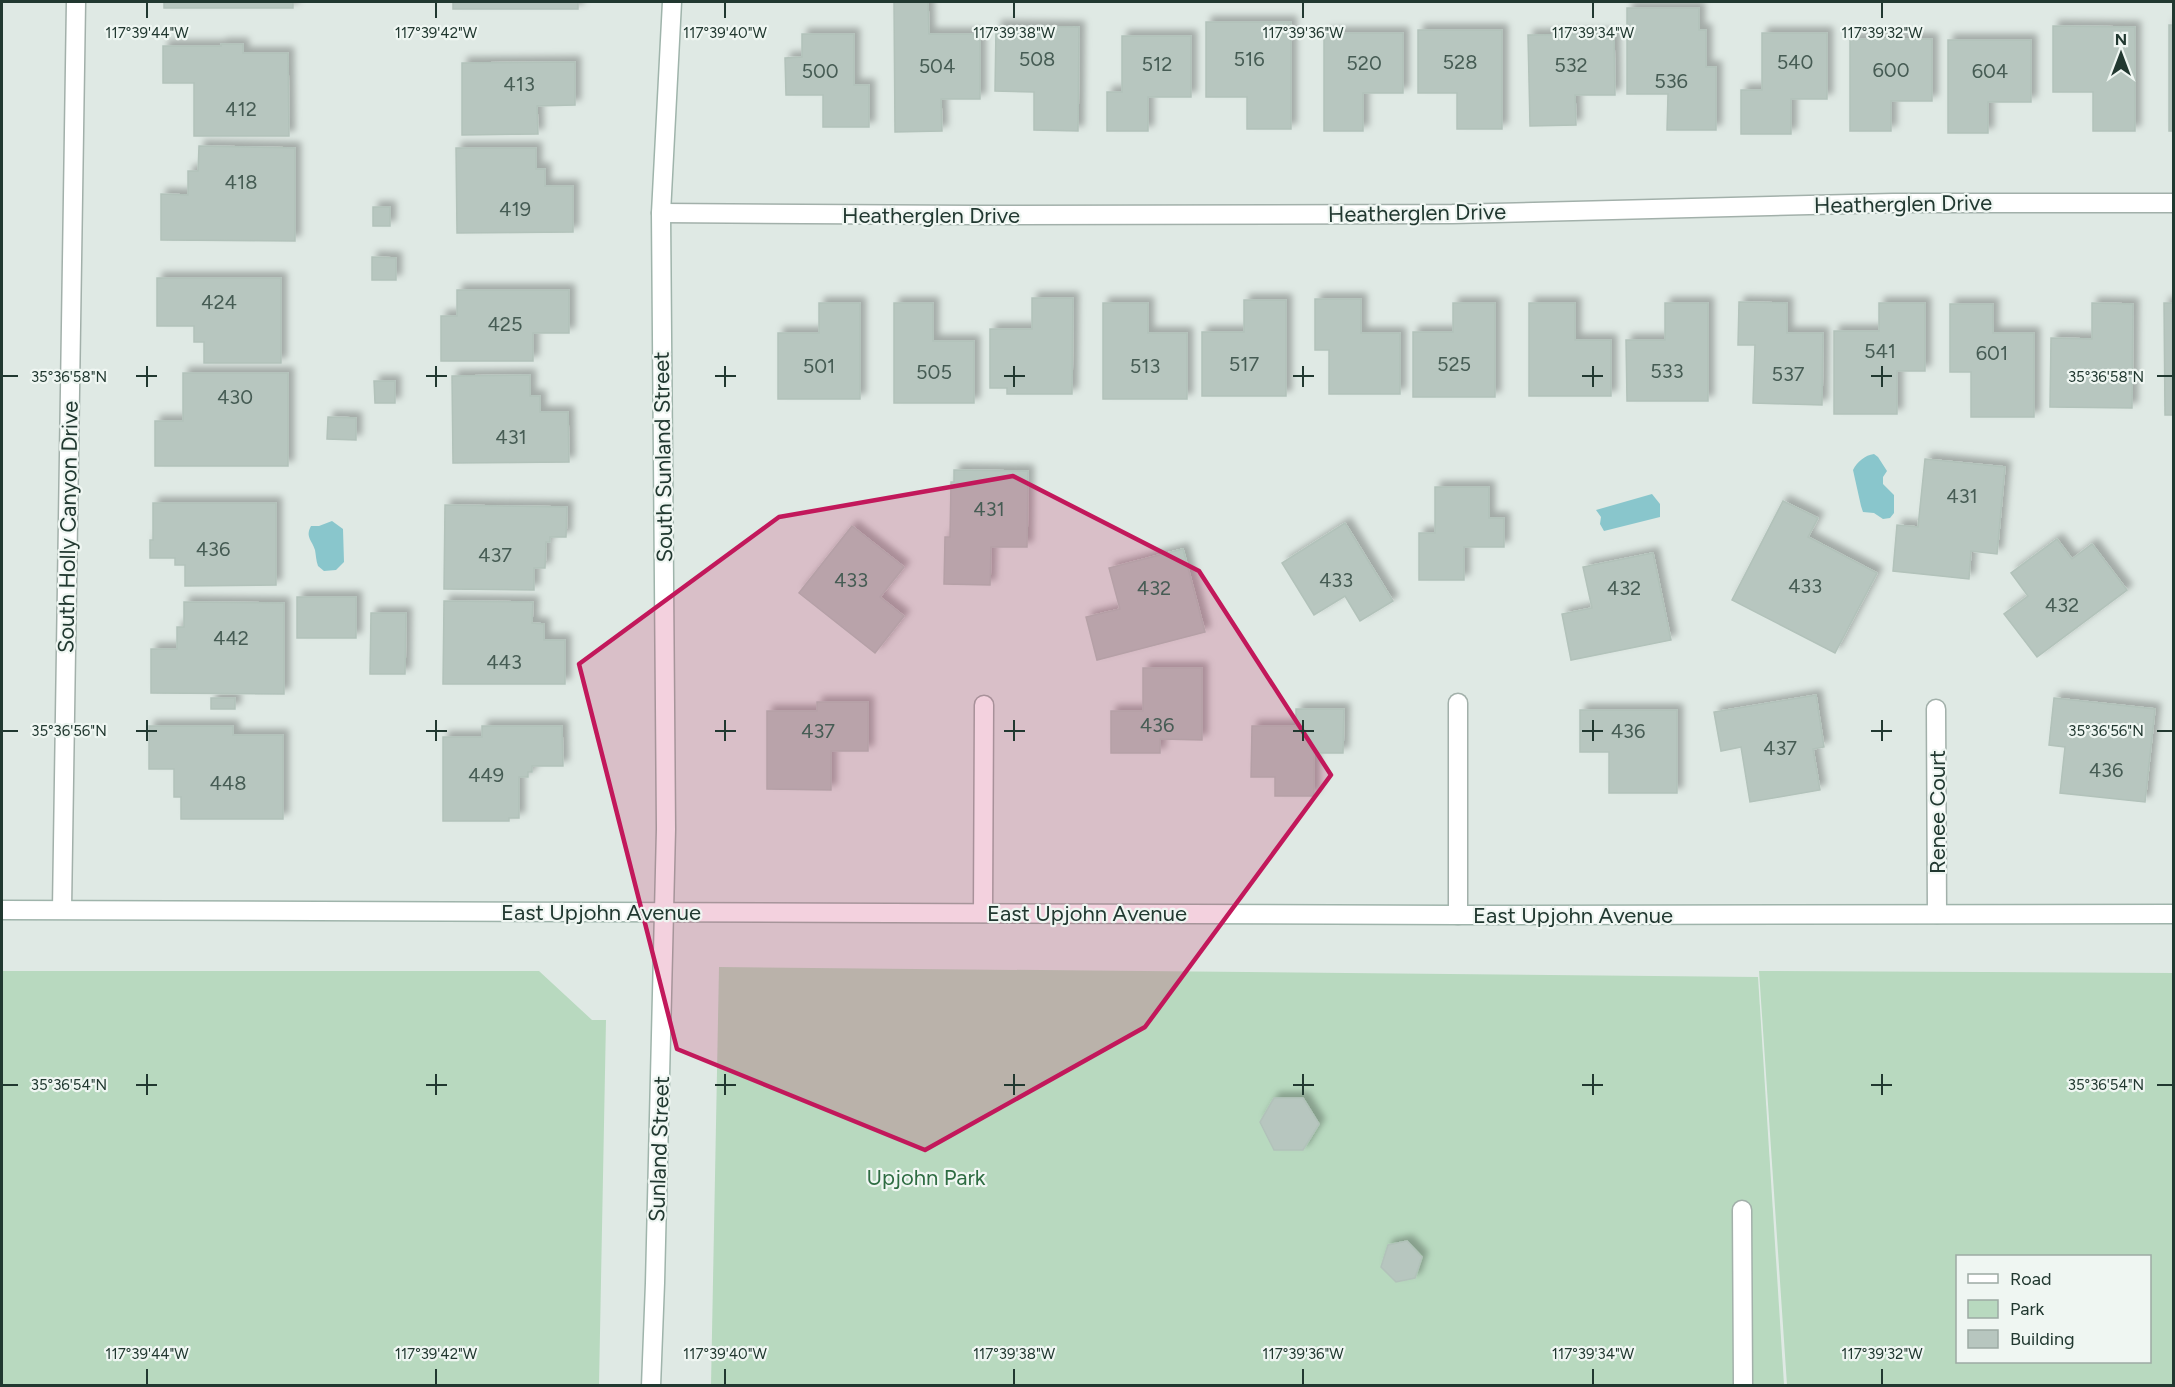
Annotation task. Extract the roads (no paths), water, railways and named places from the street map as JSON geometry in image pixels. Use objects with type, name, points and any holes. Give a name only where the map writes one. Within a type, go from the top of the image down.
[{"type":"street","name":"South Holly Canyon Drive","points":[[62,909],[76,2]]},
{"type":"street","name":"South Sunland Street","points":[[665,912],[661,213],[672,2]]},
{"type":"street","name":"Heatherglen Drive","points":[[661,213],[1452,214],[1893,203],[2174,203]]},
{"type":"street","points":[[1458,703],[1458,915]]},
{"type":"street","points":[[983,913],[984,705]]},
{"type":"street","name":"Renee Court","points":[[1936,709],[1937,914]]},
{"type":"street","name":"East Upjohn Avenue","points":[[2,910],[1458,915],[2174,914]]},
{"type":"street","name":"Sunland Street","points":[[651,1386],[665,912]]},
{"type":"street","points":[[1742,1210],[1743,1386]]},
{"type":"water","points":[[1874,454],[1887,471],[1883,477],[1883,484],[1894,495],[1894,513],[1890,518],[1883,519],[1874,513],[1863,512],[1861,506],[1853,470],[1862,459]]},
{"type":"water","points":[[1652,494],[1660,504],[1660,517],[1604,531],[1600,524],[1601,517],[1596,510]]},
{"type":"water","points":[[332,521],[343,529],[344,562],[336,570],[324,571],[318,566],[309,533],[311,526],[319,526]]},
{"type":"park label","name":"Upjohn Park","points":[[926,1177]]}]
